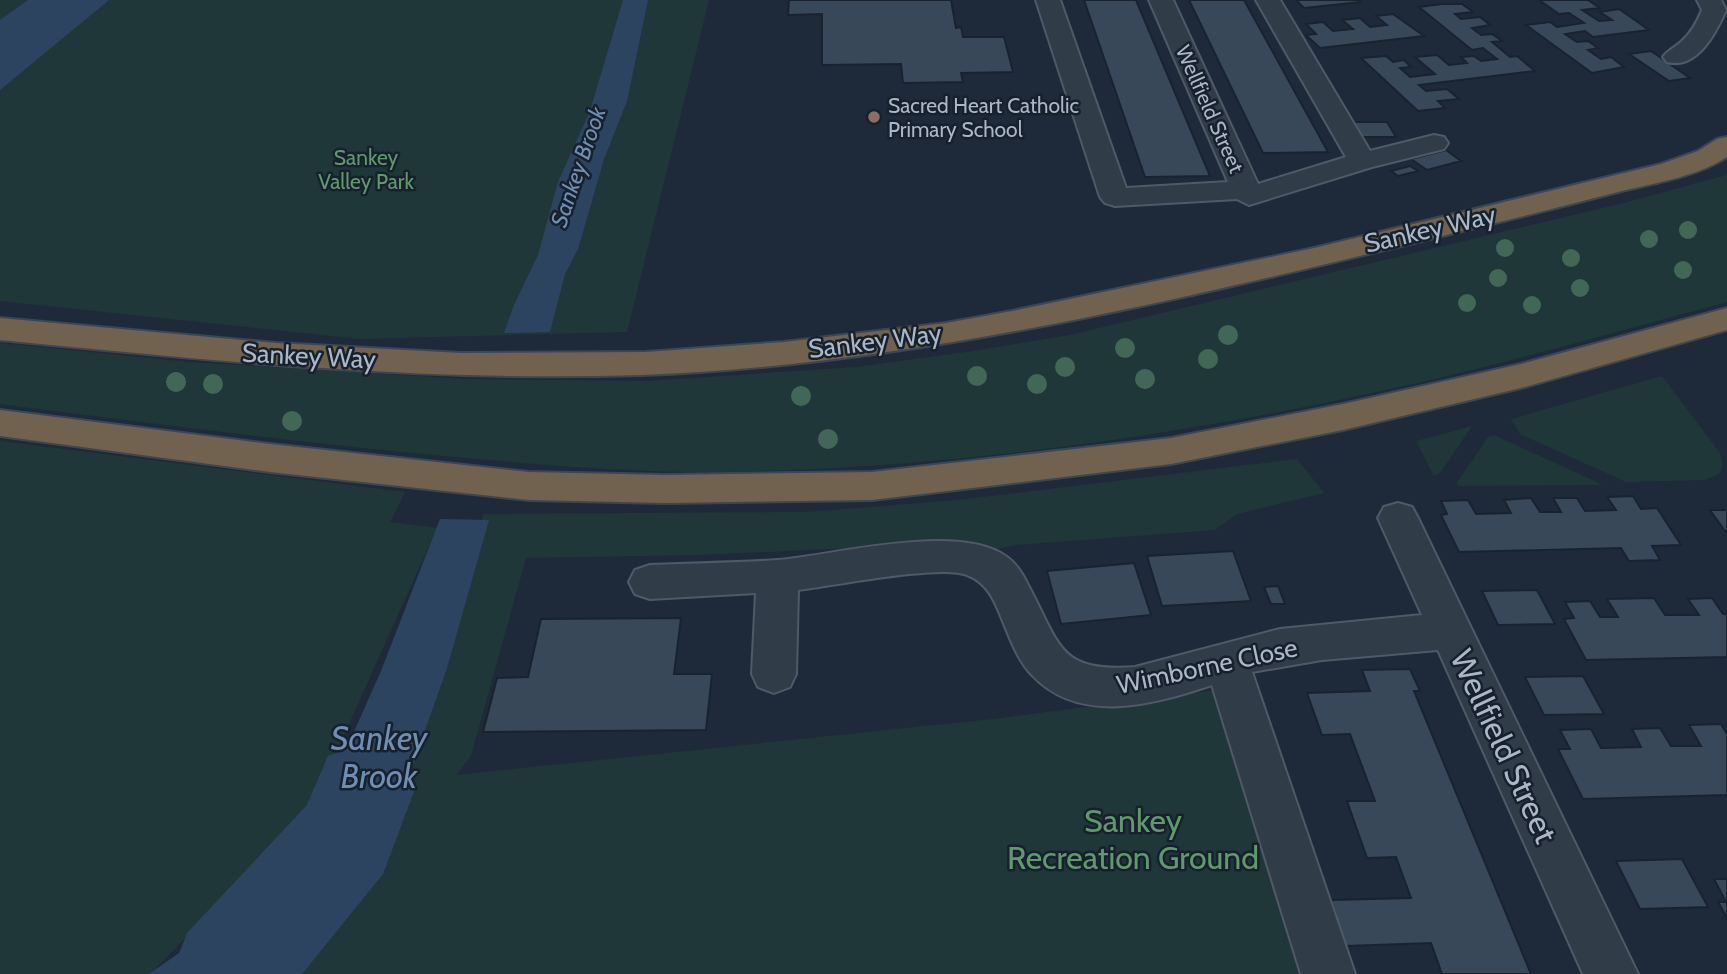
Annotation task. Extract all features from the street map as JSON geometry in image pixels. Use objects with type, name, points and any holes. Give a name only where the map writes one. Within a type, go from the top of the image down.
[{"type":"highway","name":"Sankey Way","points":[[0,329],[231,352],[460,365],[619,363],[735,357],[928,337],[1205,283],[1671,170],[1708,157],[1727,145]]},
{"type":"highway","points":[[0,423],[270,458],[529,486],[666,489],[872,486],[1171,451],[1343,417],[1521,376],[1727,319]]},
{"type":"street","points":[[1048,0],[1115,197],[1247,190]]},
{"type":"street","name":"Wellfield Street","points":[[1161,0],[1249,196],[1362,161],[1434,143]]},
{"type":"street","points":[[1268,0],[1362,161]]},
{"type":"street","points":[[1676,57],[1694,46],[1706,28],[1714,10],[1709,0]]},
{"type":"street","name":"Wellfield Street","points":[[1398,518],[1611,974]]},
{"type":"street","name":"Wimborne Close","points":[[650,582],[778,576],[926,557],[974,560],[994,569],[1008,584],[1027,633],[1049,666],[1077,683],[1109,687],[1147,683],[1281,647],[1450,631]]},
{"type":"street","points":[[774,674],[778,576]]},
{"type":"street","points":[[1227,662],[1328,974]]},
{"type":"green space","name":"Sankey Valley Park","points":[[0,0],[709,0],[627,332],[360,339],[0,301]]},
{"type":"green space","points":[[1727,175],[1727,302],[1531,355],[1326,403],[1063,447],[886,465],[797,470],[642,471],[389,451],[0,404],[0,343],[190,362],[466,379],[647,381],[856,367],[1070,335],[1624,203]]},
{"type":"green space","points":[[1662,376],[1720,453],[1723,466],[1719,474],[1705,480],[1626,482],[1520,434],[1511,419]]},
{"type":"green space","points":[[1472,426],[1440,473],[1434,476],[1416,441]]},
{"type":"green space","points":[[1496,436],[1603,485],[1458,486],[1457,483],[1488,437]]},
{"type":"green space","points":[[0,441],[405,492],[390,522],[437,528],[309,813],[150,974],[0,974]]},
{"type":"green space","name":"Sankey Recreation Ground","points":[[1297,459],[1324,493],[1237,514],[1215,530],[1016,545],[931,563],[854,548],[698,555],[526,558],[471,756],[456,775],[993,719],[1232,688],[1315,974],[246,974],[363,830],[406,740],[484,514],[806,512],[958,500]]},
{"type":"water","points":[[28,0],[109,0],[0,90],[0,20]]},
{"type":"water","name":"Sankey Brook","points":[[623,0],[648,0],[627,101],[604,159],[578,249],[565,274],[550,332],[504,333],[538,255],[558,182],[590,111]]},
{"type":"water","name":"Sankey Brook","points":[[440,519],[489,520],[447,668],[410,773],[222,974],[149,974],[182,951],[263,869],[332,781],[381,671]]},
{"type":"building","points":[[789,0],[951,0],[956,28],[961,27],[963,37],[1004,37],[1013,72],[961,73],[963,82],[903,83],[901,64],[822,65],[822,14],[788,15]]},
{"type":"building","points":[[1084,0],[1136,0],[1210,176],[1145,177]]},
{"type":"building","points":[[1189,0],[1244,0],[1328,152],[1263,153]]},
{"type":"building","points":[[1296,0],[1359,0],[1361,2],[1304,8]]},
{"type":"building","points":[[1539,0],[1588,0],[1600,8],[1582,10],[1599,21],[1612,20],[1600,12],[1619,9],[1649,30],[1593,37],[1585,31],[1565,34],[1577,42],[1588,41],[1598,48],[1588,50],[1601,59],[1611,57],[1624,67],[1592,73],[1526,25],[1550,22],[1557,27],[1584,23],[1569,13],[1559,14]]},
{"type":"building","points":[[1462,4],[1473,12],[1455,14],[1461,19],[1480,17],[1490,25],[1472,28],[1481,35],[1492,34],[1502,41],[1492,42],[1510,57],[1517,56],[1535,71],[1419,85],[1426,91],[1447,89],[1459,99],[1438,101],[1445,108],[1418,111],[1361,58],[1386,56],[1393,62],[1404,60],[1411,67],[1400,68],[1410,77],[1435,74],[1415,57],[1437,55],[1449,65],[1467,63],[1461,57],[1474,56],[1481,61],[1497,59],[1483,48],[1472,50],[1419,7]]},
{"type":"building","points":[[1393,14],[1424,36],[1320,48],[1306,35],[1316,34],[1306,24],[1323,22],[1333,31],[1353,29],[1342,20],[1360,18],[1370,27],[1387,25],[1376,16]]},
{"type":"building","points":[[1651,51],[1690,78],[1669,81],[1629,54]]},
{"type":"building","points":[[1350,122],[1387,122],[1396,137],[1359,137]]},
{"type":"building","points":[[1446,150],[1461,161],[1427,170],[1411,159]]},
{"type":"building","points":[[1410,166],[1418,171],[1398,176],[1391,171]]},
{"type":"building","points":[[1633,496],[1641,509],[1657,508],[1681,545],[1652,546],[1660,560],[1629,561],[1621,548],[1459,552],[1441,515],[1447,514],[1441,501],[1468,500],[1476,514],[1511,513],[1504,500],[1531,498],[1540,512],[1561,512],[1553,498],[1577,498],[1585,511],[1616,510],[1607,497]]},
{"type":"building","points":[[1710,510],[1727,510],[1727,534]]},
{"type":"building","points":[[1233,551],[1251,601],[1162,606],[1147,556]]},
{"type":"building","points":[[1134,563],[1151,615],[1061,624],[1047,571]]},
{"type":"building","points":[[1278,586],[1285,604],[1271,604],[1264,587]]},
{"type":"building","points":[[1537,590],[1555,624],[1498,625],[1482,591]]},
{"type":"building","points":[[1654,598],[1665,615],[1699,615],[1688,599],[1712,598],[1723,614],[1727,614],[1727,657],[1586,660],[1564,619],[1574,618],[1565,602],[1590,601],[1600,617],[1618,617],[1607,599]]},
{"type":"building","points":[[681,618],[674,674],[712,674],[706,730],[483,732],[497,678],[528,677],[541,619]]},
{"type":"building","points":[[1410,669],[1420,691],[1414,691],[1531,974],[1442,974],[1431,943],[1345,946],[1331,900],[1411,898],[1396,857],[1367,858],[1347,801],[1375,801],[1350,734],[1322,735],[1307,693],[1370,691],[1362,670]]},
{"type":"building","points":[[1583,676],[1604,714],[1544,715],[1525,677]]},
{"type":"building","points":[[1721,724],[1727,734],[1727,795],[1583,799],[1558,749],[1570,749],[1560,730],[1591,729],[1601,748],[1641,747],[1632,729],[1660,728],[1671,746],[1701,746],[1689,725]]},
{"type":"building","points":[[1682,859],[1708,907],[1640,909],[1616,861]]},
{"type":"building","points":[[1714,879],[1727,879],[1727,918],[1718,902],[1726,902]]},
{"type":"waterway","name":"Sankey Brook","points":[[228,974],[346,838],[364,789]]},
{"type":"place","name":"Sacred Heart Catholic Primary School","points":[[874,117]]}]
